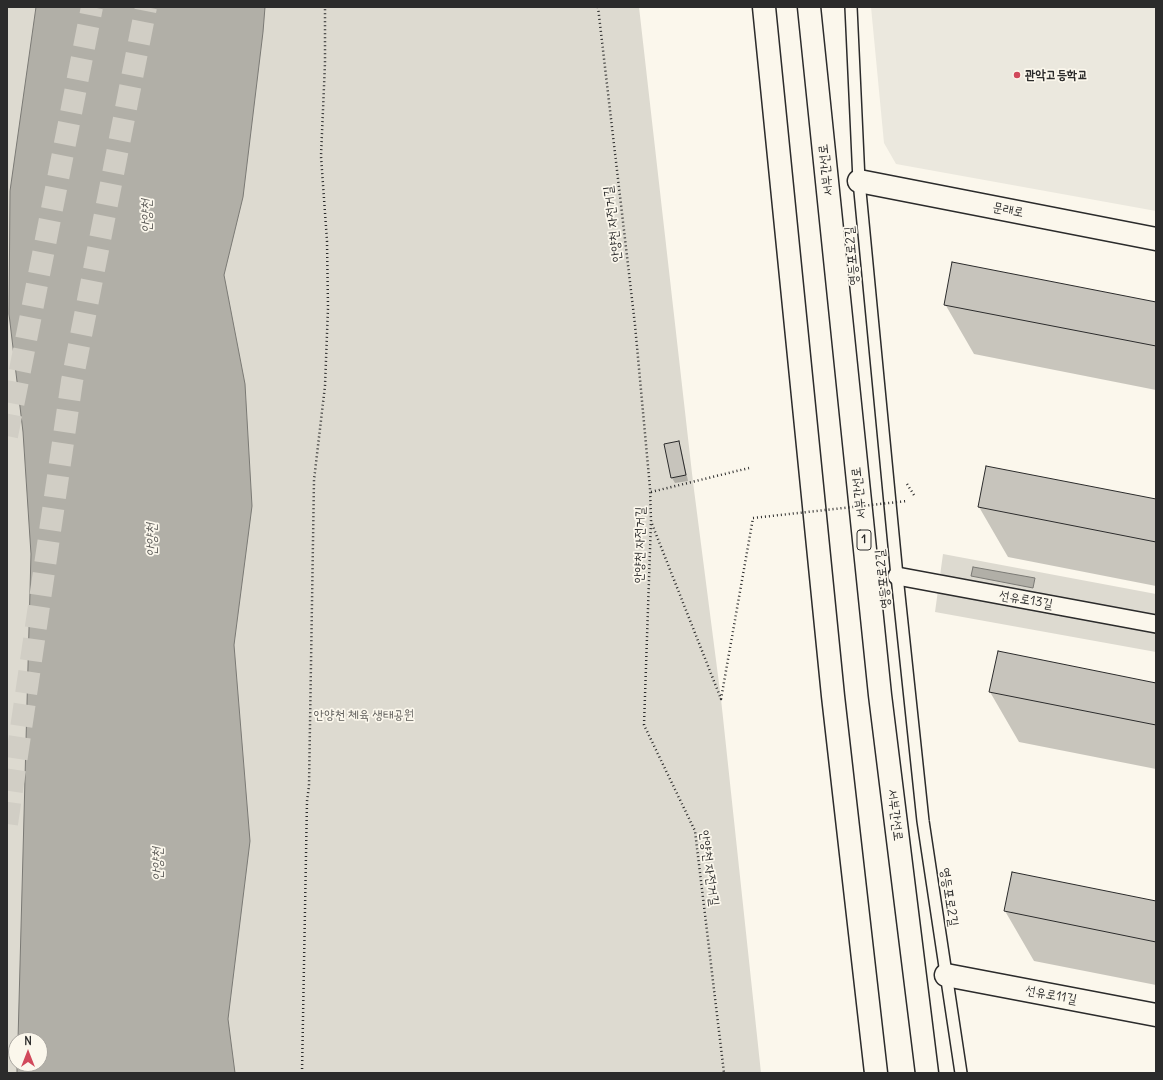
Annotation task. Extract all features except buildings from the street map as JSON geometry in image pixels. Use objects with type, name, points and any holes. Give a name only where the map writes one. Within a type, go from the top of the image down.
[{"type":"main road","points":[[760,7],[767,50]]},
{"type":"main road","points":[[764,7],[767,50],[833,696],[876,1073]]},
{"type":"main road","name":"서부간선로","points":[[811,7],[813,46],[880,695],[928,1073]]},
{"type":"main road","name":"문래로","points":[[859,181],[1156,239]]},
{"type":"main road","name":"선유로11길","points":[[946,975],[1156,1015]]},
{"type":"street","name":"선유로13길","points":[[897,576],[1156,624]]},
{"type":"lane","name":"영등포로2길","points":[[851,7],[859,181],[897,576],[923,821],[961,1073]]},
{"type":"path","points":[[302,1073],[314,480],[325,386],[328,308],[327,241],[321,156],[325,63],[325,7]]},
{"type":"path","name":"안양천 자전거길","points":[[598,7],[635,325],[650,492],[651,521],[644,725],[695,831],[724,1073]]},
{"type":"path","points":[[650,492],[749,468]]},
{"type":"path","points":[[651,521],[721,698],[753,518],[907,501]]},
{"type":"shaded area","name":"관악고등학교","points":[[871,7],[1156,7],[1156,211],[896,164],[884,143]]},
{"type":"green space","name":"안양천 체육 생태공원","points":[[7,7],[639,7],[693,482],[721,699],[761,1073],[7,1073]]},
{"type":"green space","points":[[943,554],[1156,594],[1156,652],[935,612]]},
{"type":"water","name":"안양천","points":[[36,7],[265,7],[243,197],[224,275],[245,384],[252,506],[234,645],[250,841],[228,1019],[235,1073],[17,1073],[48,1072],[48,1032],[18,1032],[31,554],[23,432],[9,314],[10,191]]},
{"type":"water","points":[[973,567],[1035,578],[1033,588],[971,576]]},
{"type":"tunnel","points":[[7,436],[92,7]]},
{"type":"tunnel","points":[[7,824],[72,381],[146,7]]},
{"type":"place","name":"관악고등학교","points":[[1017,75]]}]
